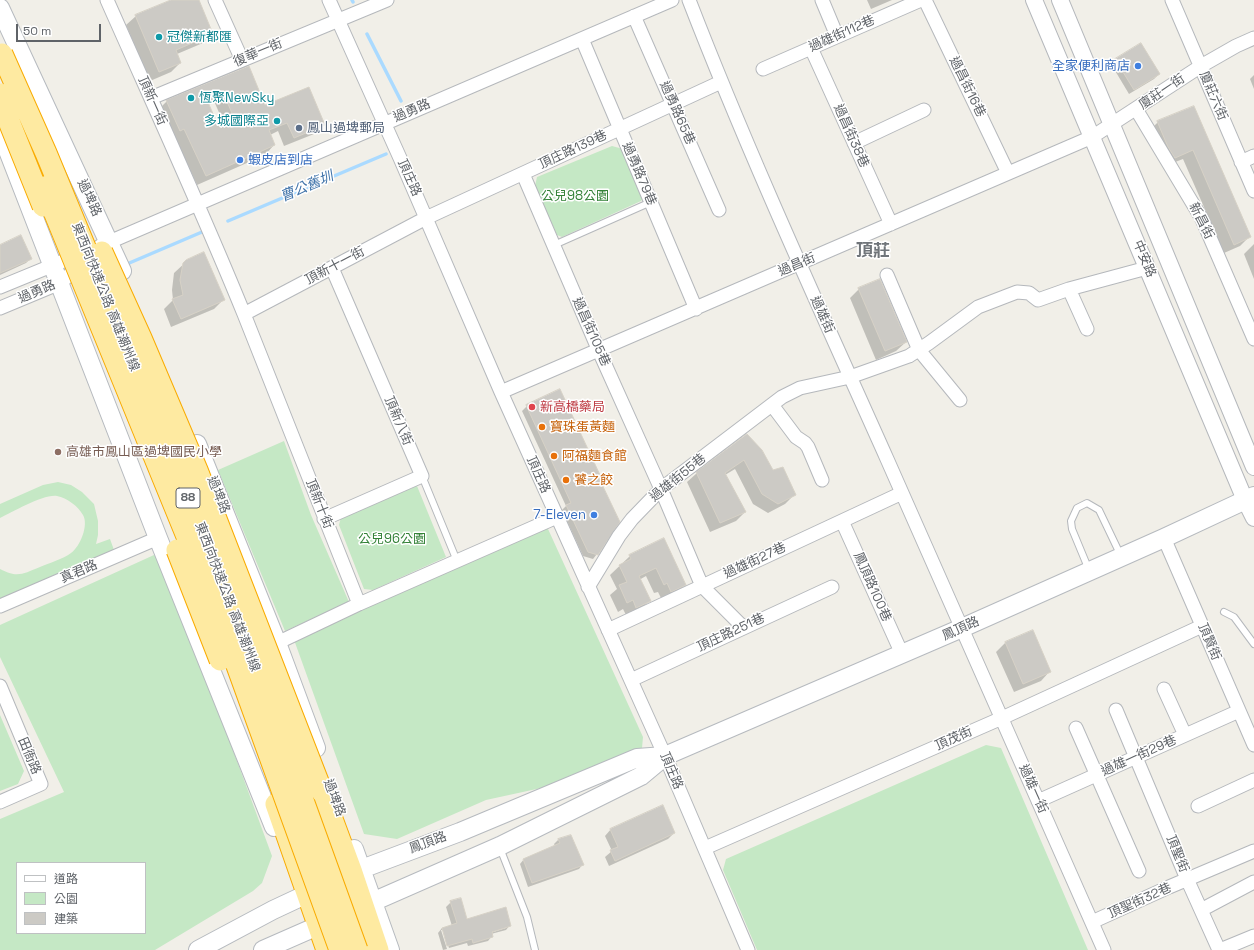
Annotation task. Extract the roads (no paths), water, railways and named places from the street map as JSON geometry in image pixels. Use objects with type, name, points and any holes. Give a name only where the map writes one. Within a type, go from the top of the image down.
[{"type":"highway","points":[[1,52],[37,112],[144,346],[198,470],[322,792],[357,871],[368,904],[378,950]]},
{"type":"highway","name":"東西向快速公路 高雄潮州線","points":[[1,52],[46,153],[230,598],[356,950]]},
{"type":"highway","name":"東西向快速公路 高雄潮州線","points":[[0,86],[33,160],[215,604],[340,950]]},
{"type":"highway","points":[[0,94],[10,124],[67,264],[276,804],[315,927],[327,950]]},
{"type":"main road","name":"過埤路","points":[[0,8],[109,242],[207,467],[277,643],[330,787],[357,871]]},
{"type":"main road","points":[[0,130],[158,538],[304,895]]},
{"type":"main road","name":"鳳頂路","points":[[265,950],[500,846],[641,776],[665,756],[1090,572],[1249,498]]},
{"type":"main road","name":"鳳頂路","points":[[198,950],[273,910],[357,871],[460,832],[637,758],[665,756]]},
{"type":"main road","points":[[368,904],[390,950]]},
{"type":"main road","points":[[315,927],[318,950]]},
{"type":"street","name":"頂新一街","points":[[107,0],[197,203]]},
{"type":"street","points":[[215,0],[242,60]]},
{"type":"street","name":"頂庄路","points":[[329,0],[588,587],[665,756],[748,950]]},
{"type":"street","name":"復華一街","points":[[151,98],[338,20],[364,4],[387,0]]},
{"type":"street","name":"過勇路","points":[[0,287],[109,242],[672,0]]},
{"type":"street","name":"過雄街","points":[[689,0],[721,82],[799,264],[962,628]]},
{"type":"street","points":[[822,0],[838,36]]},
{"type":"street","name":"過雄街112巷","points":[[763,69],[921,0]]},
{"type":"street","name":"過昌街16巷","points":[[925,0],[1008,173]]},
{"type":"street","name":"中安路","points":[[1034,0],[1147,268],[1249,498],[1254,518]]},
{"type":"street","name":"中安路","points":[[1060,0],[1254,467]]},
{"type":"street","name":"廈莊六街","points":[[1176,1],[1201,66],[1254,191]]},
{"type":"street","name":"過勇路65巷","points":[[634,16],[719,210]]},
{"type":"street","name":"過勇路79巷","points":[[582,38],[696,309]]},
{"type":"street","name":"廈莊一街","points":[[1092,137],[1201,66],[1236,46],[1254,38]]},
{"type":"street","name":"過昌街38巷","points":[[811,48],[891,224]]},
{"type":"street","name":"頂庄路139巷","points":[[426,218],[721,82]]},
{"type":"street","name":"新昌街","points":[[1136,109],[1202,219],[1254,339]]},
{"type":"street","points":[[854,143],[924,110]]},
{"type":"street","name":"過昌街","points":[[502,392],[1092,137]]},
{"type":"street","points":[[1241,162],[1254,156]]},
{"type":"street","name":"過昌街105巷","points":[[523,174],[702,586]]},
{"type":"street","name":"頂新十街","points":[[197,203],[244,314],[324,519],[359,604]]},
{"type":"street","name":"頂新十一街","points":[[244,314],[426,218]]},
{"type":"street","name":"過勇路","points":[[0,308],[60,283],[109,242]]},
{"type":"street","name":"頂新八街","points":[[332,268],[422,476]]},
{"type":"street","points":[[1087,329],[1069,289],[1147,268]]},
{"type":"street","points":[[887,274],[919,350],[960,400]]},
{"type":"street","name":"過雄街55巷","points":[[588,587],[619,536],[632,519],[661,489],[790,392],[800,388],[850,376],[909,356],[978,307],[1017,292],[1029,293],[1038,300],[1069,289]]},
{"type":"street","points":[[772,405],[796,437],[808,447],[822,480]]},
{"type":"street","points":[[324,519],[422,476]]},
{"type":"street","name":"過雄街27巷","points":[[608,630],[902,493]]},
{"type":"street","points":[[277,643],[359,604],[557,517]]},
{"type":"street","name":"鳳頂路100巷","points":[[842,521],[902,654]]},
{"type":"street","name":"真君路","points":[[0,606],[158,538]]},
{"type":"street","name":"頂賢街","points":[[1164,538],[1254,745]]},
{"type":"street","points":[[702,586],[744,627]]},
{"type":"street","name":"頂庄路251巷","points":[[631,680],[832,588]]},
{"type":"street","name":"頂茂街","points":[[705,848],[1002,718],[1202,626]]},
{"type":"street","name":"過雄一街","points":[[962,628],[1104,950]]},
{"type":"street","name":"田衙路","points":[[0,686],[41,784],[0,802]]},
{"type":"street","points":[[1164,689],[1185,735]]},
{"type":"street","name":"頂聖街","points":[[1116,710],[1187,879],[1220,950]]},
{"type":"street","name":"過雄一街29巷","points":[[1038,801],[1239,711]]},
{"type":"street","points":[[1076,728],[1138,870]]},
{"type":"street","points":[[1198,806],[1254,780]]},
{"type":"street","name":"頂聖街32巷","points":[[1092,922],[1254,850]]},
{"type":"street","points":[[1201,910],[1254,882]]},
{"type":"street","points":[[1220,950],[1254,936]]},
{"type":"lane","points":[[554,245],[650,202]]},
{"type":"lane","points":[[422,476],[457,562]]},
{"type":"lane","points":[[1090,572],[1072,529],[1071,521],[1077,508],[1087,503],[1099,510],[1121,557]]},
{"type":"lane","points":[[1224,612],[1234,617],[1254,644]]},
{"type":"lane","points":[[500,846],[527,917],[535,950]]},
{"type":"waterway","name":"曹公舊圳","points":[[367,34],[401,101]]},
{"type":"waterway","name":"曹公舊圳","points":[[228,221],[386,154]]},
{"type":"waterway","name":"曹公舊圳","points":[[127,264],[202,232]]},
{"type":"place","name":"冠傑新都匯","points":[[159,37]]},
{"type":"place","name":"全家便利商店","points":[[1138,66]]},
{"type":"place","name":"恆聚NewSky","points":[[191,98]]},
{"type":"place","name":"多城國際亞","points":[[277,121]]},
{"type":"place","name":"鳳山過埤郵局","points":[[299,128]]},
{"type":"place","name":"蝦皮店到店","points":[[240,160]]},
{"type":"place","name":"新高橋藥局","points":[[532,407]]},
{"type":"place","name":"寶珠蛋黃麵","points":[[542,427]]},
{"type":"place","name":"高雄市鳳山區過埤國民小學","points":[[58,452]]},
{"type":"place","name":"阿福麵食館","points":[[554,456]]},
{"type":"place","name":"饕之餃","points":[[566,480]]},
{"type":"place","name":"7-Eleven","points":[[594,515]]},
{"type":"district","name":"頂莊","points":[[873,251]]},
{"type":"park label","name":"公兒98公園","points":[[575,196]]},
{"type":"park label","name":"公兒96公園","points":[[392,539]]}]
